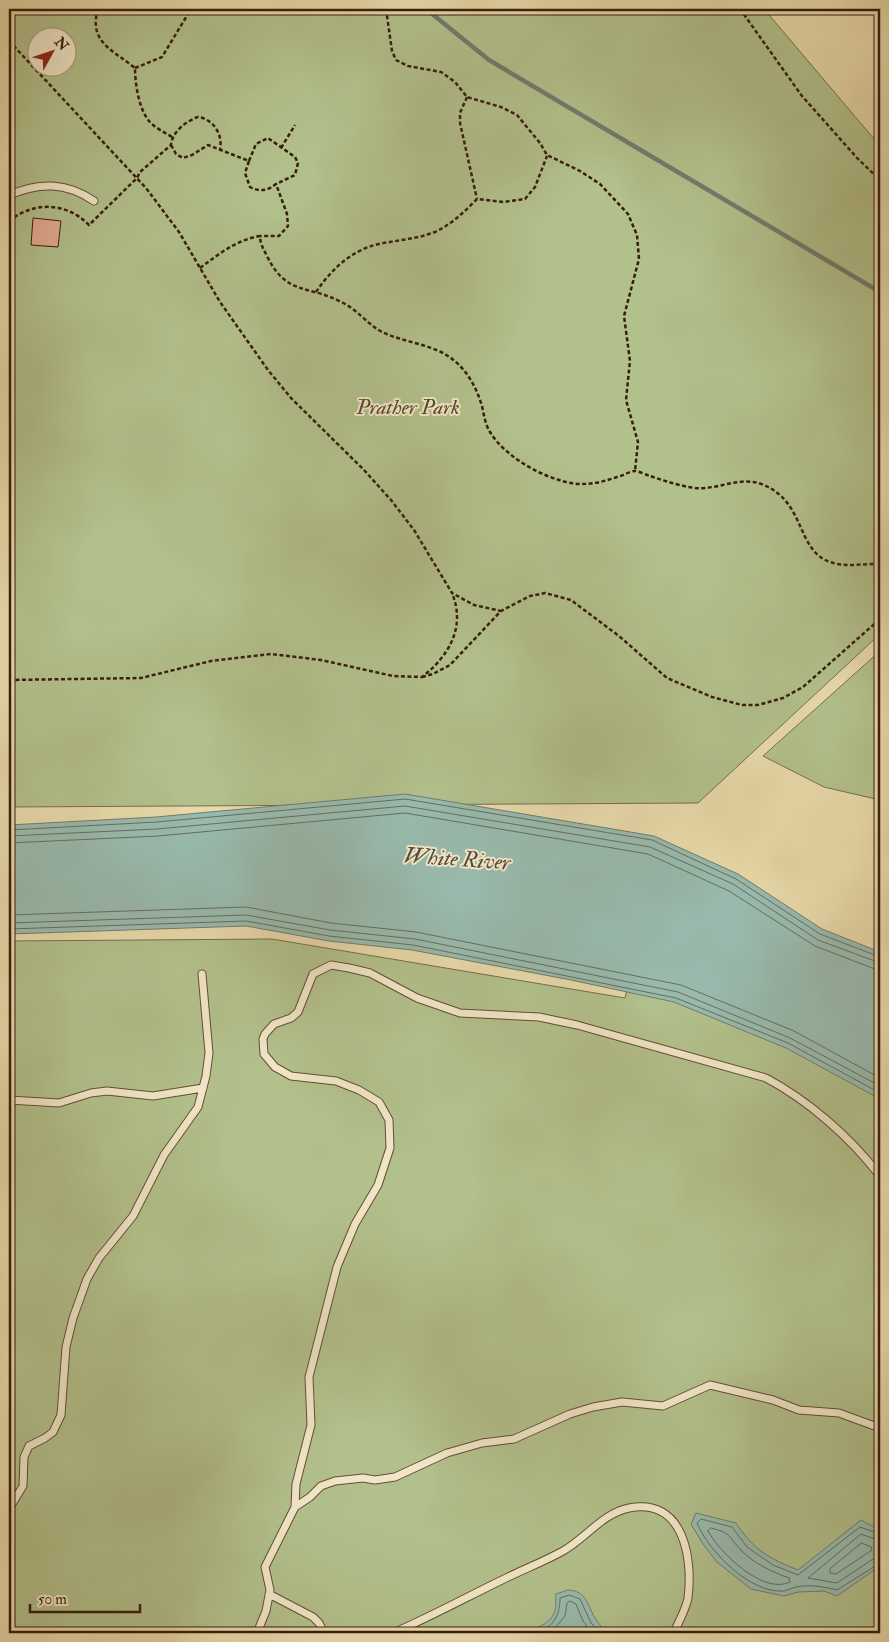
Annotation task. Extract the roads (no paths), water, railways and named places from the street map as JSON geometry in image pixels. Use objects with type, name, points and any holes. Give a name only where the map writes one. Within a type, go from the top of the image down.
[{"type":"lane","points":[[9,195],[24,189],[54,185],[66,187],[94,202]]},
{"type":"lane","points":[[257,1633],[266,1611],[269,1594],[265,1567],[295,1507],[296,1484],[311,1425],[309,1377],[338,1267],[355,1224],[378,1185],[390,1148],[391,1133],[389,1120],[384,1109],[369,1096],[336,1081],[291,1076],[275,1067],[264,1054],[262,1047],[265,1034],[274,1024],[291,1018],[298,1012],[313,974],[321,968],[330,965],[370,973],[417,998],[460,1013],[539,1017],[577,1025],[766,1078],[790,1092],[857,1148],[880,1176]]},
{"type":"lane","points":[[9,1510],[23,1486],[24,1458],[29,1446],[46,1438],[53,1432],[61,1415],[66,1347],[73,1318],[87,1279],[99,1258],[133,1216],[164,1155],[198,1107],[209,1053],[202,974]]},
{"type":"lane","points":[[9,1100],[59,1103],[91,1093],[107,1091],[153,1096],[203,1088]]},
{"type":"lane","points":[[295,1507],[310,1497],[321,1486],[335,1481],[348,1478],[375,1480],[395,1477],[447,1453],[482,1443],[514,1439],[593,1406],[622,1402],[663,1406],[677,1402],[700,1387],[710,1385],[773,1400],[799,1410],[839,1413],[880,1428]]},
{"type":"lane","points":[[393,1633],[560,1552],[618,1511],[637,1506],[653,1509],[668,1517],[681,1532],[686,1546],[690,1564],[687,1600],[674,1633]]},
{"type":"lane","points":[[269,1594],[313,1617],[319,1623],[324,1633]]},
{"type":"water","name":"White River","points":[[405,794],[654,836],[738,874],[822,929],[880,952],[880,1099],[786,1048],[674,1002],[571,980],[412,950],[329,941],[246,926],[9,934],[9,825],[156,817]]},
{"type":"water","points":[[696,1513],[736,1523],[749,1540],[762,1552],[798,1570],[861,1520],[880,1530],[880,1566],[837,1596],[824,1591],[798,1592],[784,1596],[751,1589],[717,1562],[703,1544],[691,1524]]},
{"type":"water","points":[[568,1590],[583,1596],[596,1620],[609,1633],[522,1633],[542,1626],[550,1620],[556,1609],[556,1594]]},
{"type":"waterway","points":[[426,9],[489,60],[880,292]]},
{"type":"park label","name":"Prather Park","points":[[408,407]]}]
